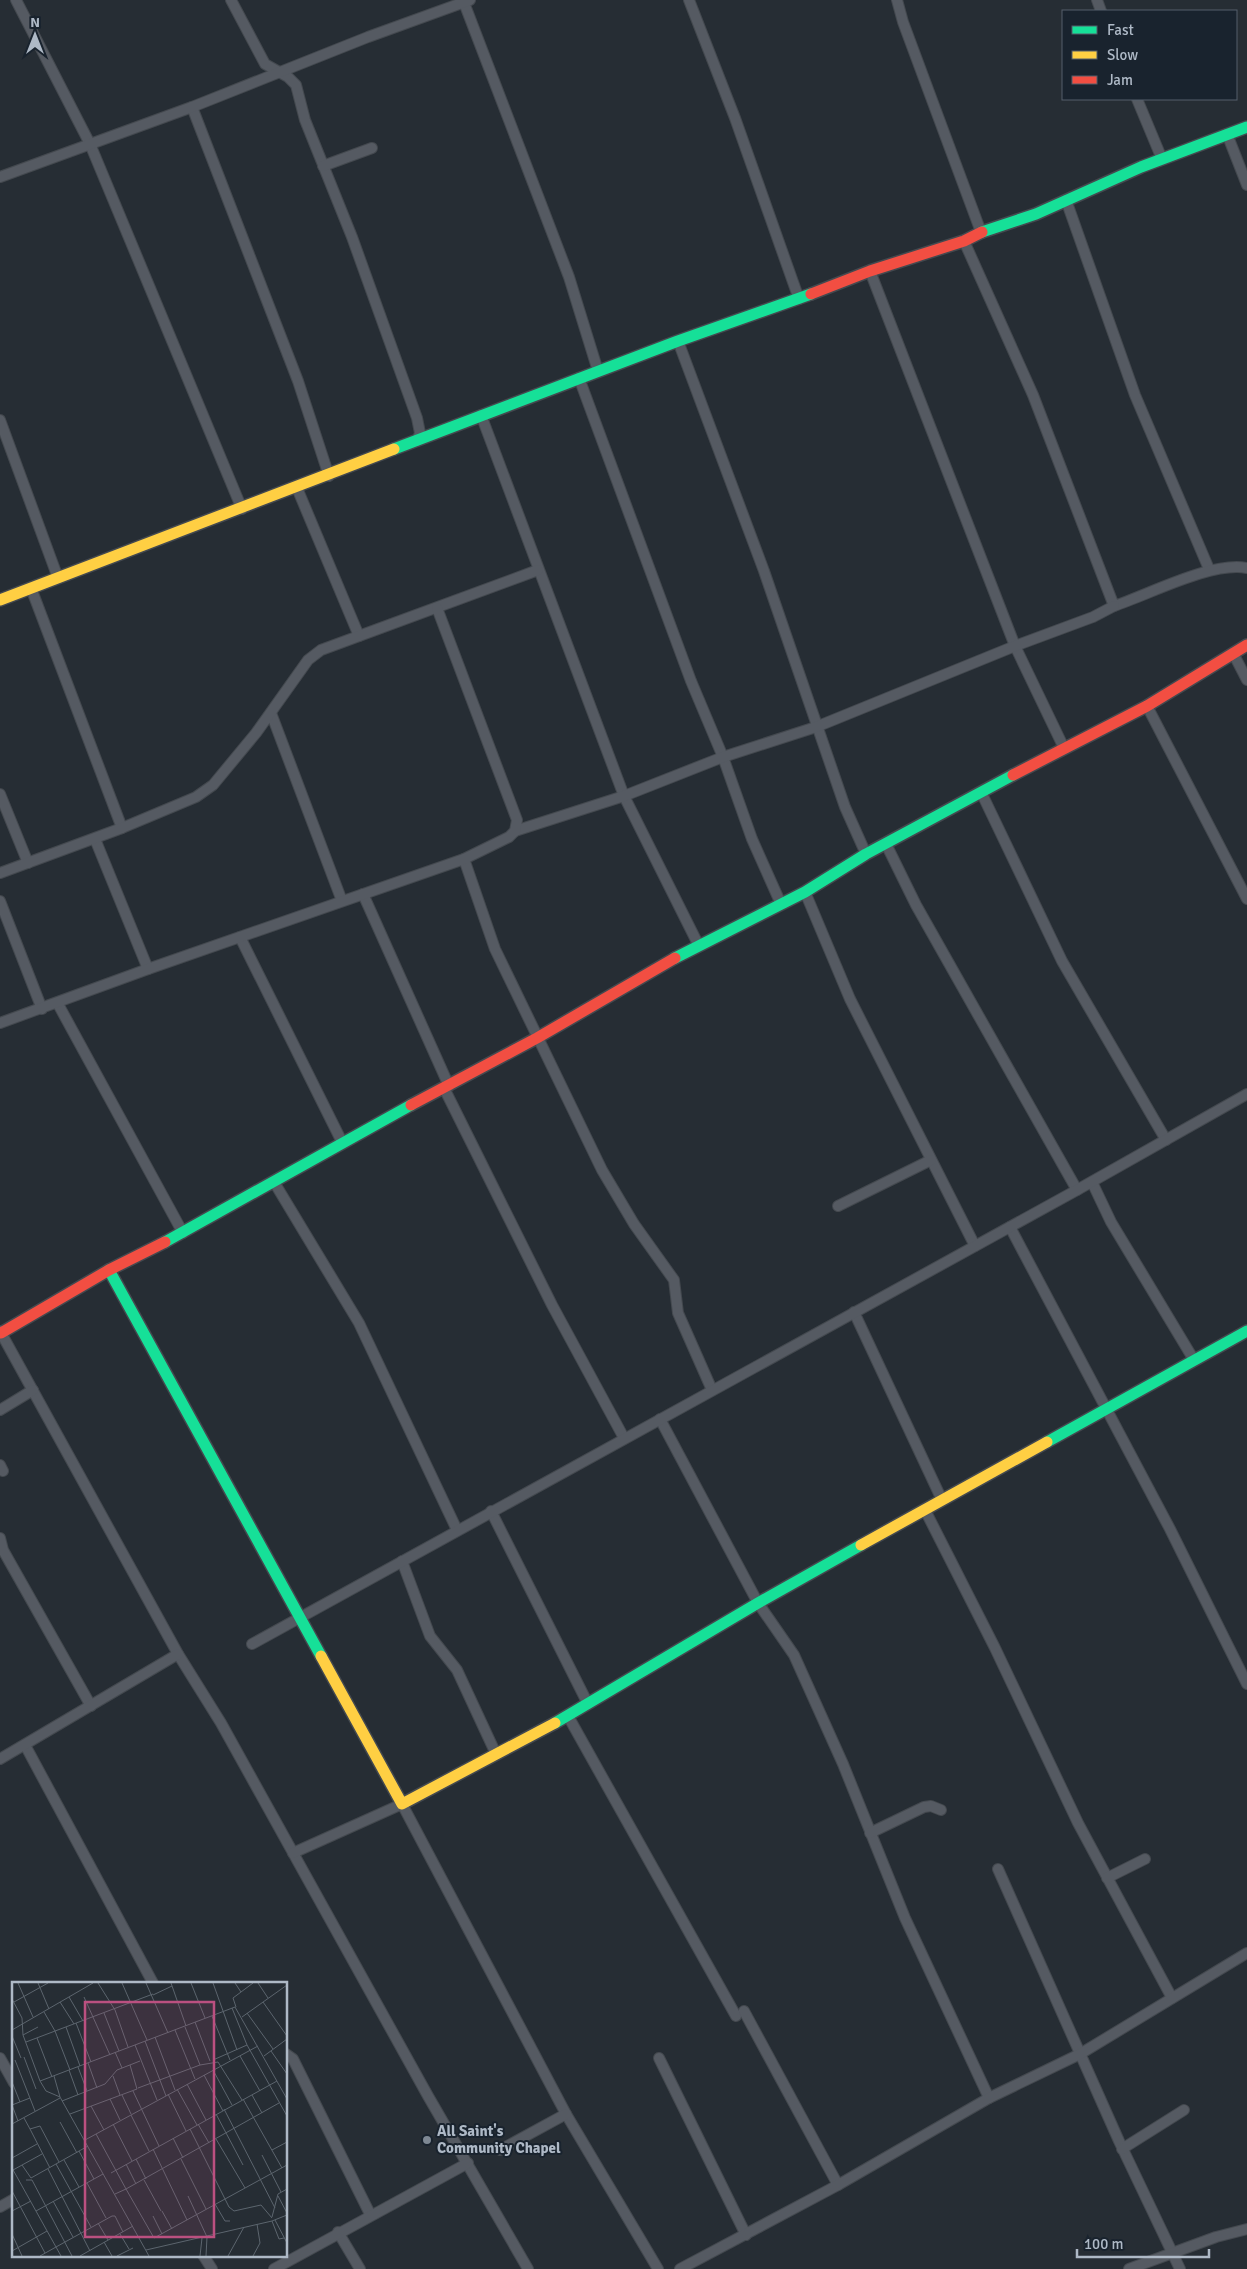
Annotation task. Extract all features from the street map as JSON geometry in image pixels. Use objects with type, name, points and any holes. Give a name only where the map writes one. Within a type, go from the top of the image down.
[{"type":"street","points":[[16,0],[90,144],[242,510]]},
{"type":"street","points":[[231,0],[265,64],[288,77],[296,86],[304,120],[358,255],[417,418],[420,433],[417,441]]},
{"type":"street","points":[[689,0],[735,118],[799,300]]},
{"type":"street","points":[[897,0],[981,232]]},
{"type":"street","points":[[0,177],[192,107],[368,37],[466,1],[569,277],[598,371]]},
{"type":"street","points":[[1137,100],[1162,160]]},
{"type":"street","points":[[192,107],[298,381],[329,476]]},
{"type":"street","points":[[0,600],[242,510],[481,415],[678,341],[799,300],[870,271],[964,241],[981,232],[1036,214],[1162,160],[1247,127]]},
{"type":"street","points":[[1227,134],[1247,185]]},
{"type":"street","points":[[323,166],[372,148]]},
{"type":"street","points":[[1066,200],[1135,395],[1209,569]]},
{"type":"street","points":[[964,241],[1032,395],[1114,606]]},
{"type":"street","points":[[870,271],[1015,646],[1064,748]]},
{"type":"street","points":[[678,341],[771,589],[845,807],[866,854]]},
{"type":"street","points":[[579,378],[691,682],[723,757],[752,839],[780,904]]},
{"type":"street","points":[[481,415],[624,796],[698,944]]},
{"type":"street","points":[[0,420],[58,578]]},
{"type":"street","points":[[296,488],[359,636]]},
{"type":"street","points":[[0,1023],[58,1004],[240,936],[464,859],[509,837],[516,831],[624,796],[723,757],[816,726],[1015,646],[1093,617],[1114,606],[1209,569],[1235,565],[1247,560]]},
{"type":"street","points":[[1235,565],[1247,568]]},
{"type":"street","points":[[0,873],[122,828],[196,796],[213,785],[229,768],[271,713],[308,660],[321,650],[538,570]]},
{"type":"street","points":[[31,588],[122,828]]},
{"type":"street","points":[[436,608],[517,820],[516,831]]},
{"type":"street","points":[[528,2269],[221,1724],[178,1654],[1,1332],[109,1270],[183,1233],[342,1142],[537,1038],[698,944],[805,892],[866,854],[982,794],[1064,748],[1147,706],[1247,646]]},
{"type":"street","points":[[1233,653],[1247,680]]},
{"type":"street","points":[[1147,706],[1247,899]]},
{"type":"street","points":[[271,713],[342,901]]},
{"type":"street","points":[[0,794],[28,863]]},
{"type":"street","points":[[982,794],[1062,961],[1166,1140]]},
{"type":"street","points":[[95,839],[148,969]]},
{"type":"street","points":[[886,844],[916,905],[1077,1190]]},
{"type":"street","points":[[464,859],[495,949],[602,1170],[634,1224],[674,1280],[678,1313],[712,1390]]},
{"type":"street","points":[[805,892],[850,999],[975,1246]]},
{"type":"street","points":[[363,894],[446,1087],[527,1255],[624,1438]]},
{"type":"street","points":[[0,902],[42,1009]]},
{"type":"street","points":[[240,936],[342,1142]]},
{"type":"street","points":[[58,1004],[183,1233]]},
{"type":"street","points":[[252,1644],[1092,1182],[1247,1094]]},
{"type":"street","points":[[838,1206],[931,1160]]},
{"type":"street","points":[[274,1182],[358,1323],[457,1530]]},
{"type":"street","points":[[1092,1182],[1111,1222],[1194,1360]]},
{"type":"street","points":[[1010,1227],[1170,1528],[1247,1684]]},
{"type":"street","points":[[109,1270],[402,1804],[566,2114],[658,2269]]},
{"type":"street","points":[[854,1312],[942,1500]]},
{"type":"street","points":[[293,1853],[402,1804],[568,1716],[758,1603],[1247,1331]]},
{"type":"street","points":[[0,1410],[33,1390]]},
{"type":"street","points":[[660,1418],[758,1603],[794,1655],[905,1918],[989,2098]]},
{"type":"street","points":[[925,1510],[995,1648],[1078,1823],[1172,1998]]},
{"type":"street","points":[[492,1511],[588,1704]]},
{"type":"street","points":[[0,1538],[3,1550],[91,1706]]},
{"type":"street","points":[[402,1561],[430,1636],[457,1670],[496,1754]]},
{"type":"street","points":[[0,1759],[178,1654]]},
{"type":"street","points":[[568,1716],[838,2186]]},
{"type":"street","points":[[24,1745],[152,1982]]},
{"type":"street","points":[[870,1833],[924,1808],[931,1806],[941,1810]]},
{"type":"street","points":[[1107,1878],[1146,1859]]},
{"type":"street","points":[[998,1869],[1122,2149],[1180,2269]]},
{"type":"street","points":[[680,2269],[838,2186],[989,2098],[1080,2054],[1247,1954]]},
{"type":"street","points":[[288,2055],[293,2059],[370,2214]]},
{"type":"street","points":[[0,2058],[12,2079]]},
{"type":"street","points":[[658,2058],[746,2235]]},
{"type":"street","points":[[1122,2149],[1184,2110]]},
{"type":"street","points":[[500,2150],[566,2114]]},
{"type":"street","points":[[274,2269],[370,2214],[468,2162]]},
{"type":"street","points":[[0,2207],[12,2200]]},
{"type":"street","points":[[1129,2269],[1247,2228]]},
{"type":"street","points":[[338,2232],[360,2269]]},
{"type":"street","points":[[205,2256],[212,2269]]},
{"type":"traffic: fast","points":[[982,232],[1036,214],[1141,167],[1247,127]]},
{"type":"traffic: fast","points":[[394,449],[678,341],[811,294]]},
{"type":"traffic: fast","points":[[675,958],[805,892],[866,854],[1013,775]]},
{"type":"traffic: fast","points":[[165,1242],[411,1105]]},
{"type":"traffic: fast","points":[[109,1270],[321,1656]]},
{"type":"traffic: fast","points":[[1047,1442],[1247,1331]]},
{"type":"traffic: fast","points":[[555,1723],[758,1603],[861,1545]]},
{"type":"traffic: slow","points":[[0,600],[394,449]]},
{"type":"traffic: slow","points":[[861,1545],[1047,1442]]},
{"type":"traffic: slow","points":[[321,1656],[402,1804],[555,1723]]},
{"type":"traffic: jam","points":[[811,294],[870,271],[964,241],[982,232]]},
{"type":"traffic: jam","points":[[1013,775],[1147,706],[1247,645]]},
{"type":"traffic: jam","points":[[411,1105],[537,1038],[675,958]]},
{"type":"traffic: jam","points":[[1,1333],[109,1270],[165,1242]]},
{"type":"place","name":"All Saint's Community Chapel","points":[[427,2140]]}]
